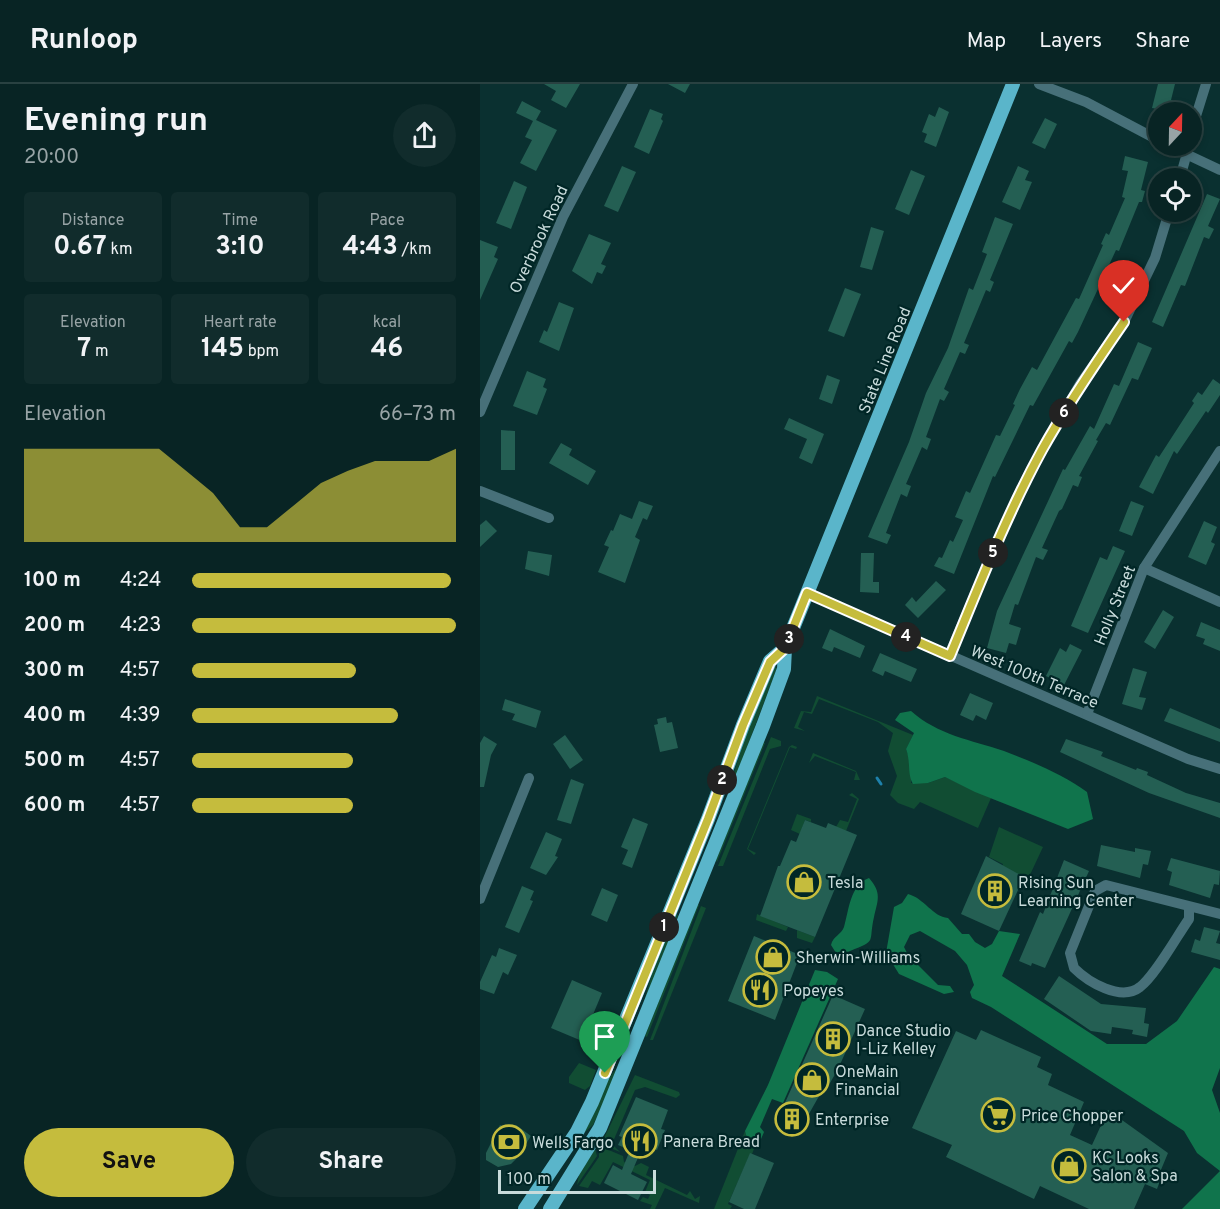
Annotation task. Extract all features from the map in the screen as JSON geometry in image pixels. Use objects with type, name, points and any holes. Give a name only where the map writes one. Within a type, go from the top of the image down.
[{"type":"main road","name":"State Line Road","points":[[550,1209],[600,1128],[764,726],[784,669],[785,648],[1013,84]]},
{"type":"main road","name":"State Line Road","points":[[525,1209],[565,1151],[592,1102],[708,819],[743,725],[770,662],[785,648]]},
{"type":"street","name":"Overbrook Road","points":[[480,412],[563,217],[633,84]]},
{"type":"street","points":[[1039,84],[1086,102],[1148,135]]},
{"type":"street","points":[[1200,102],[1206,84]]},
{"type":"street","points":[[1198,156],[1220,170]]},
{"type":"street","points":[[950,656],[1003,529],[1031,471],[1080,384],[1124,322],[1155,258],[1166,222]]},
{"type":"street","name":"Holly Street","points":[[1087,714],[1144,568],[1220,451]]},
{"type":"street","points":[[480,491],[549,519]]},
{"type":"street","points":[[1144,568],[1220,602]]},
{"type":"street","name":"West 100th Terrace","points":[[807,593],[1188,759],[1220,769]]},
{"type":"street","points":[[480,899],[529,778]]},
{"type":"street","points":[[1189,907],[1189,919],[1140,988],[1126,993],[1101,986],[1074,968],[1070,952],[1095,891],[1106,885],[1220,914]]},
{"type":"green space","points":[[775,667],[777,668],[736,776],[733,775],[749,726]]},
{"type":"green space","points":[[817,696],[913,735],[906,749],[911,763],[911,783],[928,783],[945,777],[991,798],[978,828],[920,802],[914,809],[898,803],[890,795],[897,776],[888,751],[893,733],[878,722],[819,699],[812,714],[804,712],[798,727],[805,731],[794,728],[801,711],[811,712]]},
{"type":"green space","points":[[911,711],[932,726],[955,736],[1015,755],[1068,780],[1087,792],[1093,819],[1068,829],[975,792],[945,777],[928,783],[913,784],[906,749],[914,733],[895,720],[900,713]]},
{"type":"green space","points":[[771,737],[781,741],[781,746],[770,749],[723,866],[718,866]]},
{"type":"green space","points":[[763,742],[765,743],[717,862],[716,860]]},
{"type":"green space","points":[[792,745],[797,747],[796,749],[790,747],[748,849],[756,853],[754,855],[747,849],[789,747]]},
{"type":"green space","points":[[813,753],[856,771],[860,780],[854,780],[856,772],[815,756],[809,763]]},
{"type":"green space","points":[[852,793],[859,799],[846,831],[836,827],[840,820],[848,822],[857,799],[849,795]]},
{"type":"green space","points":[[797,814],[811,819],[811,822],[805,820],[800,834],[791,830]]},
{"type":"green space","points":[[999,827],[1043,847],[1028,879],[1002,867],[1003,864],[989,857]]},
{"type":"green space","points":[[869,878],[876,888],[878,897],[870,940],[865,945],[838,956],[831,945],[832,942],[844,927],[854,892],[863,881]]},
{"type":"green space","points":[[908,894],[948,918],[962,934],[969,934],[975,942],[985,948],[992,944],[999,931],[1020,934],[1002,976],[1107,1044],[1146,1044],[1177,1021],[1214,967],[1220,969],[1220,1068],[1212,1090],[1220,1113],[1220,1171],[1197,1153],[1184,1131],[991,1007],[972,998],[970,992],[974,985],[967,965],[955,951],[920,931],[910,935],[904,947],[908,955],[938,985],[950,986],[954,992],[944,994],[899,974],[886,953],[894,907],[902,903]]},
{"type":"green space","points":[[697,904],[699,905],[647,1037],[645,1036]]},
{"type":"green space","points":[[701,906],[706,908],[653,1040],[650,1040]]},
{"type":"green space","points":[[675,914],[678,915],[676,925],[644,1002],[659,949]]},
{"type":"green space","points":[[757,914],[788,927],[786,931],[756,920]]},
{"type":"green space","points":[[797,930],[815,937],[812,943],[797,938]]},
{"type":"green space","points":[[815,970],[827,972],[838,979],[783,1103],[772,1099],[760,1127],[764,1132],[761,1139],[757,1138],[756,1141],[760,1142],[754,1149],[749,1147],[745,1131],[768,1085]]},
{"type":"green space","points":[[579,1063],[596,1070],[590,1086],[585,1090],[569,1083],[569,1077]]},
{"type":"green space","points":[[615,1070],[618,1072],[593,1125],[584,1133],[604,1085]]},
{"type":"green space","points":[[635,1075],[679,1092],[680,1095],[676,1098],[645,1087],[635,1090],[612,1144],[620,1152],[601,1144]]},
{"type":"green space","points":[[745,1131],[749,1147],[754,1149],[728,1204],[732,1206],[730,1209],[714,1209]]},
{"type":"green space","points":[[599,1146],[623,1156],[624,1162],[635,1166],[641,1163],[649,1167],[646,1175],[687,1195],[690,1191],[695,1199],[700,1196],[699,1203],[665,1188],[655,1209],[650,1209],[652,1205],[640,1201],[643,1197],[648,1199],[650,1195],[645,1192],[650,1180],[613,1162],[600,1185],[592,1181],[588,1188],[579,1186],[599,1157]]},
{"type":"green space","points":[[595,1149],[597,1156],[577,1185],[579,1175]]},
{"type":"green space","points":[[1220,1171],[1220,1209],[1182,1209]]},
{"type":"building","points":[[544,84],[580,84],[566,108],[551,100],[556,91]]},
{"type":"building","points":[[668,84],[690,84],[685,93]]},
{"type":"building","points":[[1158,84],[1175,84],[1171,100],[1176,102],[1154,102]]},
{"type":"building","points":[[522,101],[541,111],[536,120],[557,130],[536,171],[520,163],[532,140],[525,137],[533,121],[516,113]]},
{"type":"building","points":[[939,107],[949,112],[936,147],[924,142],[927,134],[922,132],[929,114],[935,117]]},
{"type":"building","points":[[650,109],[663,114],[661,119],[663,121],[649,154],[634,147]]},
{"type":"building","points":[[1045,118],[1057,124],[1045,149],[1032,143]]},
{"type":"building","points":[[1125,156],[1148,162],[1141,190],[1145,191],[1142,202],[1139,202],[1119,251],[1116,250],[1078,332],[1072,343],[1069,341],[1033,406],[1030,405],[995,477],[993,476],[954,574],[934,566],[939,557],[942,558],[950,540],[953,542],[963,520],[955,517],[966,491],[970,493],[996,435],[1000,436],[1032,367],[1037,370],[1076,298],[1079,299],[1106,233],[1109,235],[1125,198],[1122,197],[1128,171],[1122,170]]},
{"type":"building","points":[[622,166],[636,172],[618,212],[604,206]]},
{"type":"building","points":[[1018,166],[1029,171],[1025,180],[1032,182],[1020,210],[1002,202]]},
{"type":"building","points":[[911,170],[925,176],[909,215],[895,209]]},
{"type":"building","points":[[514,181],[527,187],[511,229],[496,223]]},
{"type":"building","points":[[1207,194],[1220,199],[1208,226],[1214,229],[1209,239],[1204,237],[1185,286],[1181,285],[1163,327],[1152,322],[1195,222],[1202,222],[1202,206]]},
{"type":"building","points":[[995,217],[1013,224],[990,280],[994,282],[990,292],[986,290],[964,343],[969,345],[965,354],[960,352],[944,389],[949,392],[944,401],[940,399],[926,437],[931,439],[927,450],[922,447],[906,484],[911,486],[907,497],[901,494],[886,533],[891,535],[887,544],[868,537],[909,442],[926,393],[948,348],[969,288],[973,290],[987,254],[982,252]]},
{"type":"building","points":[[871,227],[884,231],[872,270],[860,267]]},
{"type":"building","points":[[589,234],[611,243],[601,264],[606,266],[602,274],[597,272],[592,284],[572,271]]},
{"type":"building","points":[[480,240],[498,247],[494,257],[498,259],[480,300]]},
{"type":"building","points":[[845,288],[861,294],[844,337],[828,331]]},
{"type":"building","points":[[559,302],[574,308],[559,351],[539,342],[544,330],[547,332]]},
{"type":"building","points":[[1138,342],[1152,348],[1138,380],[1132,378],[1110,425],[1106,423],[1096,440],[1098,441],[1079,476],[1082,477],[1078,487],[1073,485],[1042,548],[1048,550],[1043,560],[1036,557],[1018,605],[1015,604],[1009,624],[1021,628],[1016,645],[1009,643],[1006,653],[987,648],[997,611],[1063,469],[1065,470],[1090,426],[1094,429],[1114,384],[1119,386]]},
{"type":"building","points":[[527,371],[546,379],[543,387],[547,389],[537,415],[513,406]]},
{"type":"building","points":[[827,375],[840,380],[832,404],[819,399]]},
{"type":"building","points":[[1213,379],[1220,384],[1220,395],[1208,413],[1206,411],[1177,454],[1174,451],[1153,494],[1139,487],[1156,455],[1159,457],[1194,403],[1192,401],[1198,392],[1202,395]]},
{"type":"building","points":[[789,418],[824,434],[812,464],[799,458],[807,439],[784,429]]},
{"type":"building","points":[[501,430],[515,431],[515,470],[501,470]]},
{"type":"building","points":[[561,443],[572,449],[569,455],[596,471],[588,485],[549,463]]},
{"type":"building","points":[[639,501],[653,506],[647,520],[643,518],[635,537],[640,540],[625,583],[598,572],[609,547],[604,545],[620,514],[632,519]]},
{"type":"building","points":[[1131,501],[1144,506],[1132,536],[1119,531]]},
{"type":"building","points":[[486,520],[497,531],[480,547],[480,525]]},
{"type":"building","points":[[1204,521],[1217,527],[1211,542],[1215,544],[1206,565],[1188,557]]},
{"type":"building","points":[[1113,546],[1125,551],[1088,633],[1071,626],[1100,557],[1107,560]]},
{"type":"building","points":[[528,551],[552,555],[549,576],[525,569]]},
{"type":"building","points":[[861,553],[874,553],[873,582],[879,582],[879,593],[860,592]]},
{"type":"building","points":[[936,581],[946,590],[918,618],[905,605],[912,597],[916,602]]},
{"type":"building","points":[[1163,610],[1174,617],[1155,649],[1144,642]]},
{"type":"building","points":[[1201,622],[1220,630],[1220,651],[1203,644],[1205,639],[1196,636]]},
{"type":"building","points":[[830,629],[865,646],[860,658],[834,647],[832,652],[822,648]]},
{"type":"building","points":[[1070,644],[1082,650],[1064,685],[1046,676],[1060,648],[1066,652]]},
{"type":"building","points":[[880,653],[917,669],[911,682],[885,671],[883,676],[872,671]]},
{"type":"building","points":[[1133,668],[1147,672],[1139,697],[1146,698],[1142,710],[1122,704]]},
{"type":"building","points":[[970,693],[993,703],[986,720],[976,715],[973,721],[960,715]]},
{"type":"building","points":[[505,699],[541,711],[536,728],[512,720],[515,714],[502,710]]},
{"type":"building","points":[[1170,708],[1220,729],[1220,742],[1164,721]]},
{"type":"building","points":[[666,717],[667,723],[672,722],[678,748],[660,752],[654,725],[658,724],[657,719]]},
{"type":"building","points":[[565,735],[583,760],[570,769],[553,744]]},
{"type":"building","points":[[484,736],[497,744],[491,755],[484,787],[480,787],[480,743]]},
{"type":"building","points":[[1066,739],[1103,752],[1101,756],[1136,770],[1137,768],[1148,772],[1147,775],[1186,793],[1220,803],[1220,818],[1149,793],[1060,752]]},
{"type":"building","points":[[571,779],[584,784],[571,824],[557,820]]},
{"type":"building","points":[[633,818],[648,824],[632,868],[622,864],[628,850],[621,847]]},
{"type":"building","name":"Tesla","points":[[805,820],[826,828],[828,823],[857,835],[815,937],[760,916],[778,866],[791,840],[796,842]]},
{"type":"building","points":[[546,832],[562,839],[555,856],[558,857],[546,875],[530,868]]},
{"type":"building","points":[[1101,845],[1135,852],[1135,848],[1151,851],[1148,865],[1143,864],[1140,878],[1097,866]]},
{"type":"building","name":"Rising Sun Learning Center","points":[[986,856],[1024,877],[999,931],[961,914]]},
{"type":"building","points":[[1171,858],[1220,871],[1219,885],[1214,884],[1210,898],[1169,885],[1172,872],[1167,870]]},
{"type":"building","points":[[1064,860],[1089,871],[1045,968],[1032,963],[1031,966],[1019,961],[1040,912],[1043,914]]},
{"type":"building","points":[[522,886],[534,891],[530,900],[533,901],[519,933],[505,927]]},
{"type":"building","points":[[602,888],[618,895],[607,922],[591,915]]},
{"type":"building","points":[[1204,927],[1220,931],[1216,943],[1220,944],[1220,960],[1191,952],[1195,939],[1200,941]]},
{"type":"building","points":[[754,936],[800,955],[775,1020],[728,1001]]},
{"type":"building","points":[[499,948],[517,955],[508,975],[503,972],[494,994],[480,989],[480,982],[492,955],[496,957]]},
{"type":"building","points":[[1059,976],[1101,1004],[1146,1008],[1144,1023],[1149,1024],[1147,1037],[1132,1034],[1133,1030],[1112,1027],[1111,1034],[1091,1031],[1044,999]]},
{"type":"building","points":[[572,980],[602,993],[582,1041],[551,1028]]},
{"type":"building","points":[[833,995],[865,1009],[838,1069],[830,1083],[827,1082],[797,1135],[776,1123]]},
{"type":"building","name":"Price Chopper","points":[[981,1030],[1041,1057],[1037,1067],[1052,1074],[1048,1085],[1084,1102],[1070,1135],[1092,1145],[1108,1110],[1168,1153],[1158,1177],[1161,1178],[1157,1189],[1145,1184],[1134,1209],[1089,1209],[1040,1186],[1034,1199],[946,1157],[952,1145],[912,1128],[956,1031],[976,1040]]},
{"type":"building","points":[[636,1097],[668,1110],[661,1129],[665,1130],[657,1150],[652,1148],[649,1156],[640,1153],[631,1174],[647,1182],[638,1200],[604,1183],[613,1165],[622,1170],[630,1150],[618,1145],[622,1137],[619,1136]]},
{"type":"building","name":"Wells Fargo","points":[[500,1125],[512,1130],[516,1125],[531,1136],[511,1164],[498,1167],[486,1160],[486,1153]]},
{"type":"building","points":[[750,1153],[774,1163],[755,1209],[744,1209],[729,1202]]},
{"type":"waterway","points":[[877,778],[881,784]]},
{"type":"place","name":"Tesla","points":[[804,882]]},
{"type":"place","name":"Rising Sun Learning Center","points":[[995,891]]},
{"type":"place","name":"Sherwin-Williams","points":[[773,957]]},
{"type":"place","name":"Popeyes","points":[[760,990]]},
{"type":"place","name":"Dance Studio I-Liz Kelley","points":[[833,1039]]},
{"type":"place","name":"OneMain Financial","points":[[812,1080]]},
{"type":"place","name":"Price Chopper","points":[[998,1115]]},
{"type":"place","name":"Enterprise","points":[[792,1119]]},
{"type":"place","name":"Panera Bread","points":[[640,1141]]},
{"type":"place","name":"Wells Fargo","points":[[509,1142]]},
{"type":"place","name":"KC Looks Salon & Spa","points":[[1069,1166]]},
{"type":"route","points":[[605,1073],[708,819],[743,725],[770,662],[785,648],[807,593],[950,656],[1003,529],[1041,452],[1080,384],[1124,322]]}]
